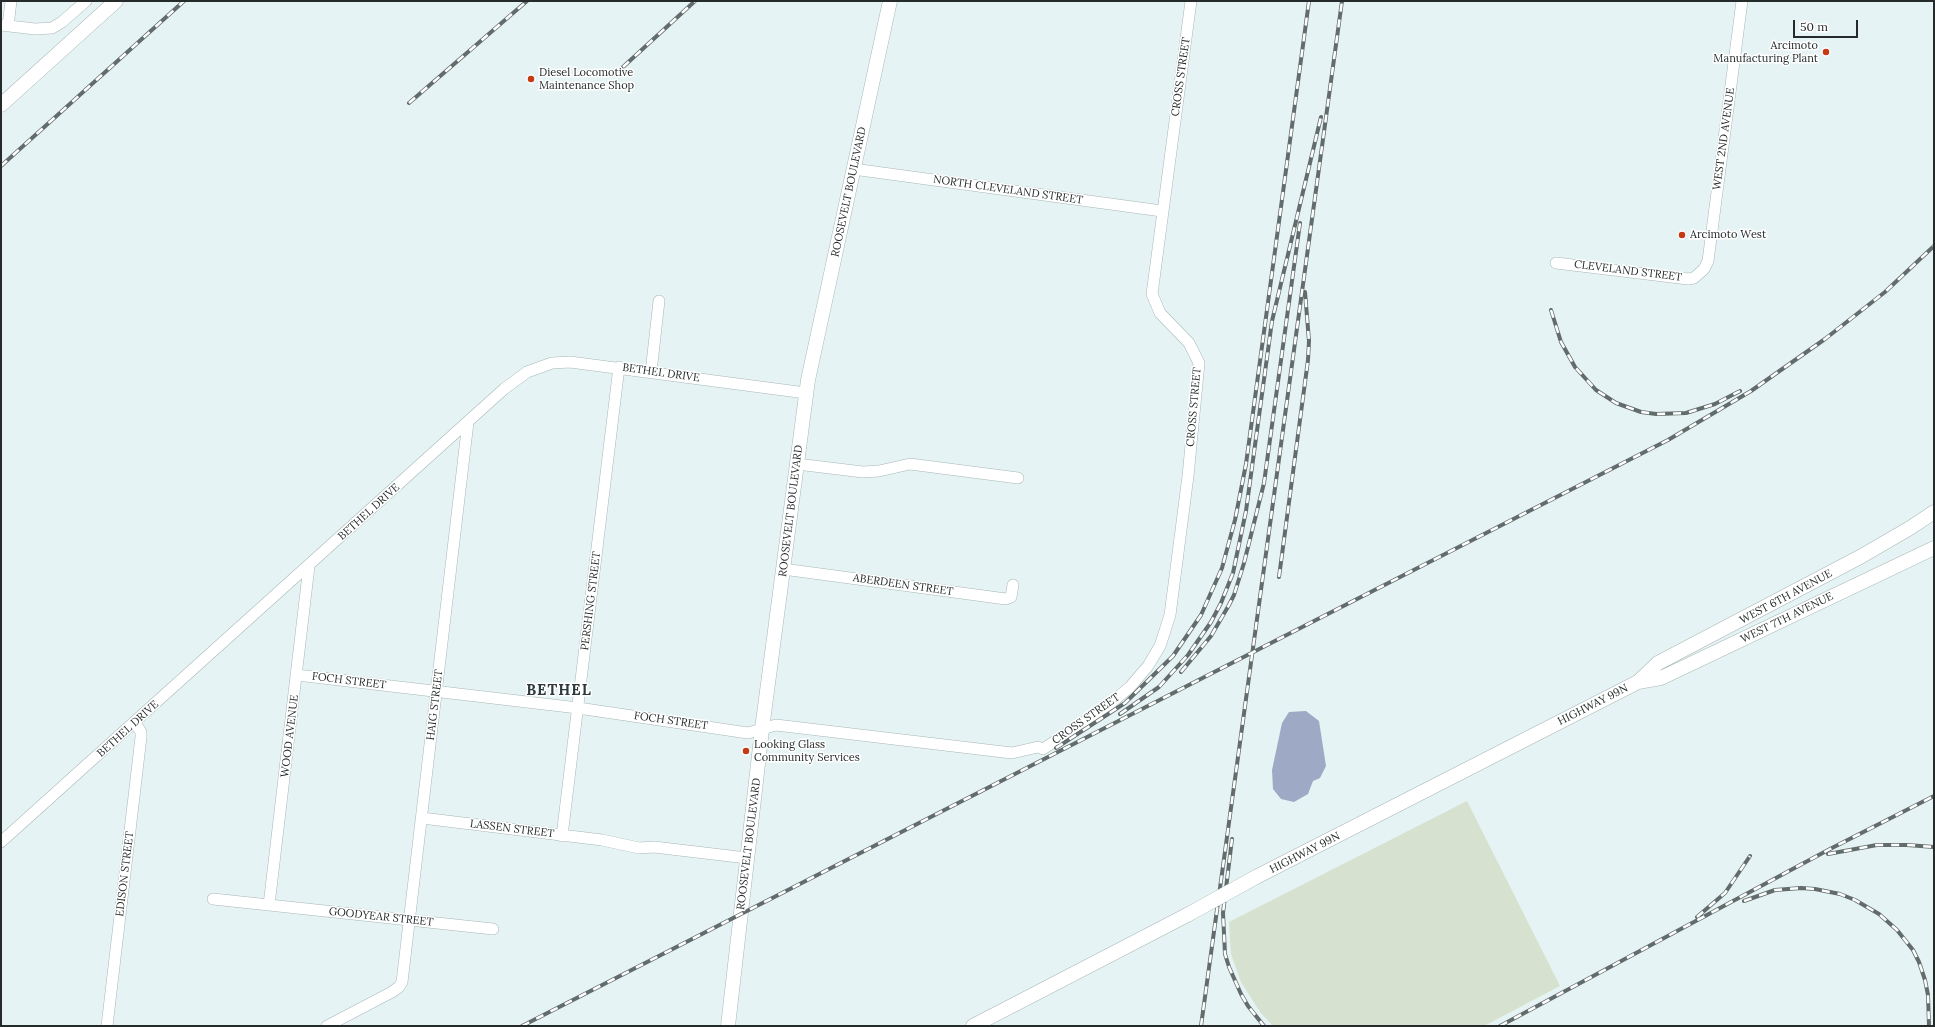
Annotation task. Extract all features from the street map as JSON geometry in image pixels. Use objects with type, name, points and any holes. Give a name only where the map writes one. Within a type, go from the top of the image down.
[{"type":"main road","points":[[1,105],[116,1]]},
{"type":"main road","name":"ROOSEVELT BOULEVARD","points":[[728,1026],[762,729],[806,393],[890,1]]},
{"type":"main road","name":"WEST 6TH AVENUE","points":[[1638,682],[1658,663],[1860,557],[1910,528],[1934,512]]},
{"type":"main road","name":"WEST 7TH AVENUE","points":[[1638,682],[1662,678],[1934,548]]},
{"type":"main road","name":"HIGHWAY 99N","points":[[973,1026],[1256,878],[1638,682]]},
{"type":"street","points":[[12,1],[5,26],[35,29],[52,28],[62,22],[86,1]]},
{"type":"street","name":"CROSS STREET","points":[[1043,749],[1101,711],[1130,687],[1148,666],[1160,646],[1170,615],[1188,476],[1199,363],[1189,343],[1160,313],[1152,294],[1191,1]]},
{"type":"street","name":"WEST 2ND AVENUE","points":[[1699,274],[1704,269],[1708,261],[1742,1]]},
{"type":"street","name":"NORTH CLEVELAND STREET","points":[[853,169],[1162,210]]},
{"type":"street","name":"CLEVELAND STREET","points":[[1556,263],[1688,279],[1699,274]]},
{"type":"street","points":[[651,372],[659,301]]},
{"type":"street","name":"BETHEL DRIVE","points":[[1,842],[517,378],[539,366],[570,362],[619,367],[806,393]]},
{"type":"street","name":"PERSHING STREET","points":[[562,836],[619,367]]},
{"type":"street","name":"HAIG STREET","points":[[328,1026],[399,987],[403,977],[468,422]]},
{"type":"street","points":[[797,464],[863,472],[879,471],[910,464],[1018,478]]},
{"type":"street","name":"WOOD AVENUE","points":[[269,905],[309,566]]},
{"type":"street","name":"ABERDEEN STREET","points":[[783,569],[1006,599],[1011,597],[1014,585]]},
{"type":"street","name":"FOCH STREET","points":[[297,675],[578,708],[748,733],[776,725],[1012,753],[1038,747],[1043,749]]},
{"type":"street","name":"EDISON STREET","points":[[107,1026],[141,737],[139,728],[135,723]]},
{"type":"street","name":"LASSEN STREET","points":[[422,818],[602,840],[638,848],[654,847],[748,858]]},
{"type":"street","name":"GOODYEAR STREET","points":[[213,899],[493,929]]},
{"type":"green space","points":[[1467,801],[1560,986],[1484,1026],[1273,1026],[1260,1012],[1241,982],[1231,954],[1229,922]]},
{"type":"water","points":[[1306,711],[1319,721],[1326,766],[1320,778],[1313,781],[1308,794],[1294,802],[1281,799],[1273,789],[1272,770],[1282,723],[1289,712]]},
{"type":"railway","points":[[1,166],[184,1]]},
{"type":"railway","points":[[409,103],[527,1]]},
{"type":"railway","points":[[623,67],[695,1]]},
{"type":"railway","points":[[1056,748],[1125,703],[1173,656],[1201,615],[1222,568],[1235,520],[1246,464],[1309,1]]},
{"type":"railway","points":[[1201,1026],[1342,1]]},
{"type":"railway","points":[[1120,714],[1159,687],[1188,655],[1211,622],[1221,603],[1233,573],[1246,511],[1272,321],[1321,117]]},
{"type":"railway","points":[[1181,672],[1211,636],[1229,605],[1234,595],[1244,563],[1264,483],[1300,223]]},
{"type":"railway","points":[[522,1026],[1668,440],[1751,391],[1825,339],[1885,292],[1934,246]]},
{"type":"railway","points":[[1279,577],[1308,360],[1309,341],[1305,292]]},
{"type":"railway","points":[[1551,310],[1561,342],[1575,367],[1596,390],[1616,403],[1641,412],[1656,414],[1686,413],[1715,404],[1740,391]]},
{"type":"railway","points":[[1500,1026],[1830,849],[1934,796]]},
{"type":"railway","points":[[1232,839],[1223,913],[1225,954],[1241,994],[1248,1006],[1264,1026]]},
{"type":"railway","points":[[1828,854],[1877,845],[1934,847]]},
{"type":"railway","points":[[1697,917],[1725,893],[1750,856]]},
{"type":"railway","points":[[1744,901],[1775,890],[1801,888],[1815,889],[1840,894],[1855,900],[1879,914],[1897,930],[1913,950],[1919,962],[1928,995],[1929,1026]]},
{"type":"place","name":"Arcimoto Manufacturing Plant","points":[[1826,52]]},
{"type":"place","name":"Diesel Locomotive Maintenance Shop","points":[[531,79]]},
{"type":"place","name":"Arcimoto West","points":[[1682,235]]},
{"type":"place","name":"Looking Glass Community Services","points":[[746,751]]},
{"type":"district","name":"BETHEL","points":[[559,691]]}]
